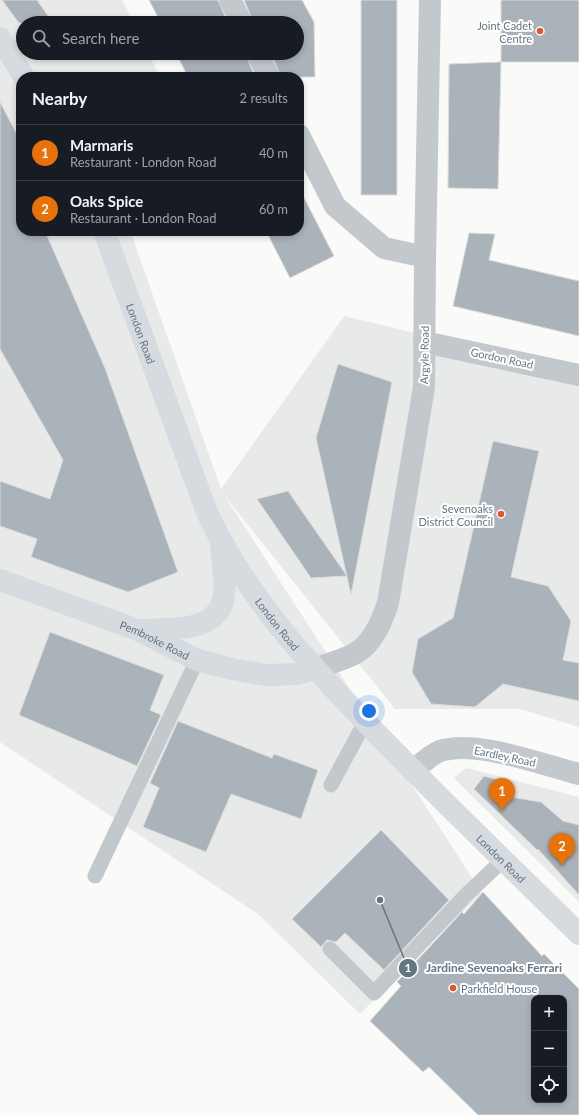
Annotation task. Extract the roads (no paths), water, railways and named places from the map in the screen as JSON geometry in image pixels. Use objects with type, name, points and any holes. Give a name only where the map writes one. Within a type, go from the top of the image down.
[{"type":"main road","points":[[0,38],[21,72]]},
{"type":"main road","name":"London Road","points":[[106,236],[206,510],[221,543],[260,602],[314,669],[413,771],[579,934]]},
{"type":"main road","points":[[138,630],[180,629],[196,625],[212,618],[222,607],[225,595],[221,543]]},
{"type":"main road","name":"Pembroke Road","points":[[0,580],[138,630],[197,660],[232,669],[266,674],[297,674],[314,669]]},
{"type":"street","points":[[230,0],[238,16]]},
{"type":"street","name":"Argyle Road","points":[[314,669],[356,653],[366,644],[382,619],[388,603],[424,387],[430,0]]},
{"type":"street","points":[[260,60],[266,72]]},
{"type":"street","points":[[304,145],[335,206],[384,248],[425,257]]},
{"type":"street","name":"Gordon Road","points":[[424,342],[579,375]]},
{"type":"street","name":"Eardley Road","points":[[413,771],[439,752],[451,748],[471,748],[498,753],[579,774]]},
{"type":"lane","points":[[95,876],[197,660]]},
{"type":"lane","points":[[331,785],[365,722]]},
{"type":"lane","points":[[330,949],[374,993],[466,895],[503,860]]},
{"type":"place","name":"Joint Cadet Centre","points":[[540,31]]},
{"type":"place","name":"Sevenoaks District Council","points":[[501,514]]},
{"type":"place","name":"Marmaris","points":[[502,811]]},
{"type":"place","name":"Oaks Spice","points":[[562,866]]},
{"type":"place","name":"Jardine Sevenoaks Ferrari","points":[[380,900]]},
{"type":"place","name":"Parkfield House","points":[[453,988]]}]
